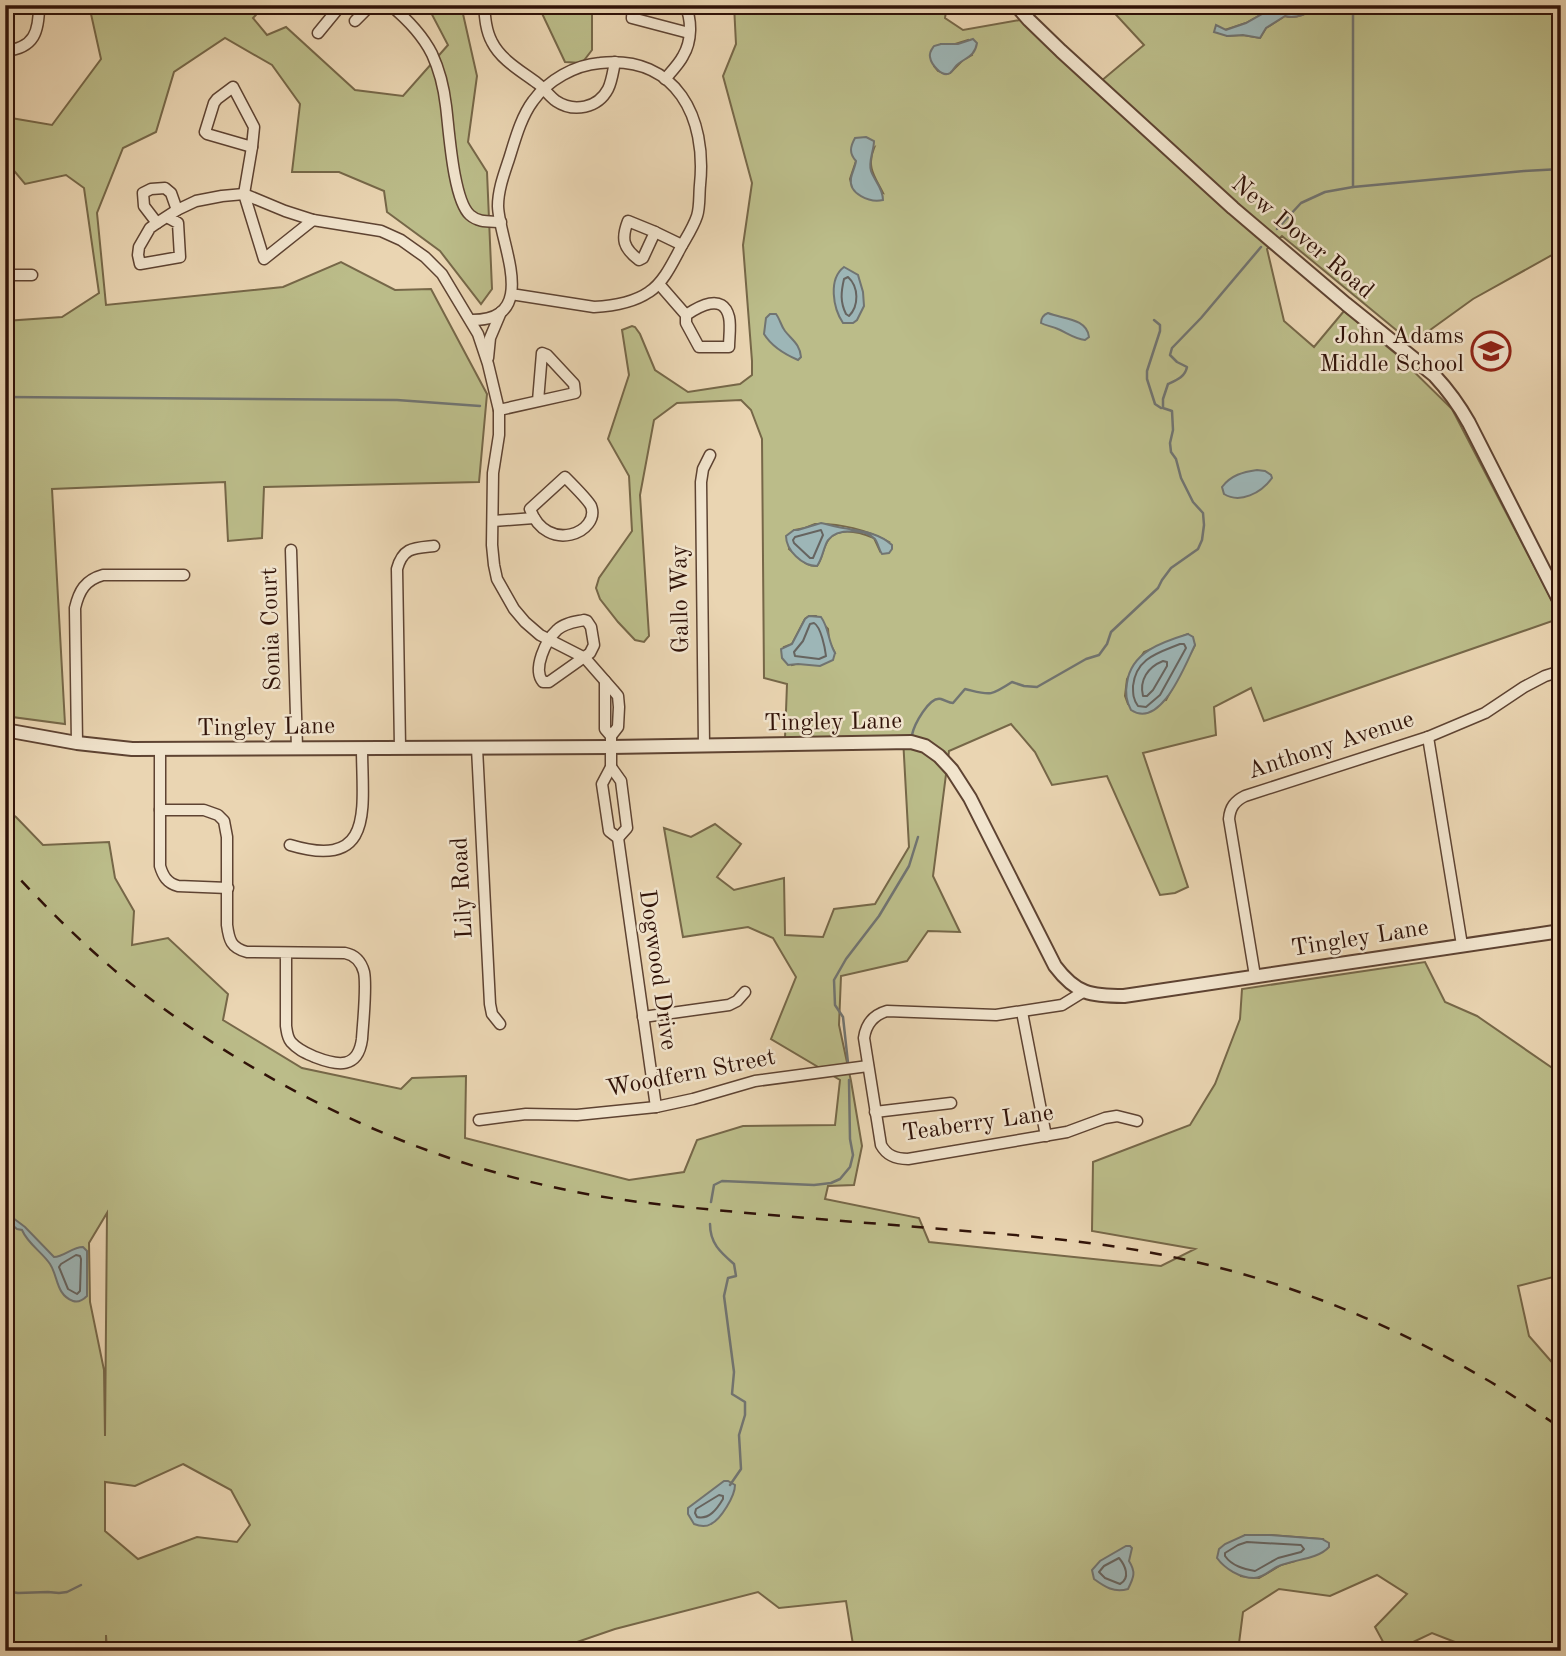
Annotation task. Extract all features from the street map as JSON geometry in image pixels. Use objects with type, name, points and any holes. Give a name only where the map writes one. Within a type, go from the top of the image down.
[{"type":"street","points":[[5,51],[22,46],[35,35],[39,26],[39,5]]},
{"type":"street","points":[[317,33],[341,5]]},
{"type":"street","points":[[355,21],[368,5]]},
{"type":"street","points":[[390,5],[415,27],[435,62],[446,103],[452,161],[467,212],[479,220],[501,222]]},
{"type":"street","points":[[484,5],[486,26],[493,44],[503,57],[563,105],[584,107],[603,97],[615,62]]},
{"type":"street","points":[[633,5],[632,18],[689,33]]},
{"type":"street","points":[[665,79],[684,56],[690,17],[685,5]]},
{"type":"street","name":"New Dover Road","points":[[1016,5],[1061,51],[1233,208],[1434,375],[1457,402],[1469,423],[1561,604]]},
{"type":"street","points":[[488,364],[490,338],[511,294],[512,272],[498,205],[499,195],[513,146],[533,101],[544,88],[563,74],[592,64],[615,62],[643,67],[677,88],[691,112],[701,151],[698,214],[673,264],[659,284],[650,292],[631,301],[594,307],[511,294]]},
{"type":"street","points":[[252,147],[205,132],[217,99],[233,87],[254,127],[252,147],[244,194],[264,259],[313,220]]},
{"type":"street","points":[[177,210],[171,193],[164,188],[143,193],[144,206],[162,220],[177,223],[180,257],[140,264],[139,247],[150,228],[162,220],[177,210],[196,201],[244,194],[313,220],[381,231],[401,240],[425,257],[442,274],[478,334],[499,410],[499,435],[493,473],[493,555],[497,579],[514,609],[540,635],[585,658]]},
{"type":"street","points":[[655,232],[682,245]]},
{"type":"street","points":[[5,275],[32,275]]},
{"type":"street","points":[[659,284],[686,315],[686,323],[699,347],[729,347],[729,316],[724,308],[705,303],[686,315]]},
{"type":"street","points":[[471,320],[486,320],[501,312]]},
{"type":"street","points":[[499,410],[576,393],[574,384],[542,353],[538,401]]},
{"type":"street","name":"Gallo Way","points":[[704,745],[701,482],[703,469],[710,455]]},
{"type":"street","points":[[565,477],[591,505],[592,515],[587,525],[566,536],[554,535],[534,518],[530,509],[565,477]]},
{"type":"street","points":[[493,521],[534,518]]},
{"type":"street","points":[[400,747],[397,569],[405,552],[413,548],[434,546]]},
{"type":"street","name":"Sonia Court","points":[[291,550],[297,748]]},
{"type":"street","points":[[77,743],[75,607],[78,594],[92,578],[103,575],[184,575]]},
{"type":"street","points":[[584,620],[591,627],[594,645],[585,658],[550,682],[543,682],[539,677],[542,655],[549,640],[556,630],[565,625],[584,620]]},
{"type":"street","name":"Dogwood Drive","points":[[585,658],[605,681],[605,729],[611,741],[611,767],[602,784],[609,831],[618,838],[656,1107]]},
{"type":"street","name":"Anthony Avenue","points":[[1255,976],[1229,819],[1233,804],[1245,796],[1428,737],[1485,713],[1524,687],[1561,671]]},
{"type":"street","name":"Tingley Lane","points":[[5,730],[77,743],[132,749],[477,748],[611,741],[704,745],[911,742],[925,746],[952,770],[970,798],[1055,966],[1068,982],[1083,992],[1106,996],[1124,996],[1561,931]]},
{"type":"street","points":[[1428,737],[1462,945]]},
{"type":"street","points":[[290,845],[329,851],[349,844],[356,836],[362,807],[362,748]]},
{"type":"street","name":"Lily Road","points":[[477,748],[489,1004],[492,1014],[500,1024]]},
{"type":"street","points":[[160,749],[160,866],[166,880],[178,886],[228,888]]},
{"type":"street","name":"Dogwood Drive","points":[[611,767],[621,781],[627,828],[618,838]]},
{"type":"street","points":[[160,810],[204,810],[218,815],[223,821],[227,837],[229,936],[237,948],[247,952],[345,953],[353,955],[362,965],[365,978],[361,1049],[352,1060],[344,1064],[328,1062],[299,1049],[288,1037],[286,953]]},
{"type":"street","points":[[643,1017],[729,1005],[745,992]]},
{"type":"street","name":"Teaberry Lane","points":[[1083,992],[1062,1005],[996,1015],[881,1012],[872,1019],[864,1038],[881,1145],[889,1155],[901,1159],[1067,1132],[1117,1116],[1137,1121]]},
{"type":"street","points":[[1022,1012],[1046,1136]]},
{"type":"street","name":"Woodfern Street","points":[[479,1120],[526,1114],[577,1115],[656,1107],[755,1081],[868,1066]]},
{"type":"street","points":[[875,1112],[951,1103]]},
{"type":"green space","points":[[89,5],[265,5],[253,18],[267,35],[286,27],[355,90],[403,96],[448,45],[427,5],[461,5],[477,76],[468,142],[487,172],[492,289],[481,304],[440,251],[387,212],[384,191],[339,172],[292,172],[300,104],[272,65],[225,38],[174,72],[156,132],[123,148],[97,213],[106,305],[283,287],[341,262],[395,290],[431,289],[487,394],[479,482],[264,487],[262,538],[228,541],[225,482],[52,489],[65,724],[5,716],[5,321],[62,317],[99,293],[84,188],[66,175],[25,184],[5,160],[5,117],[52,125],[101,59]]},
{"type":"green space","points":[[538,5],[592,5],[592,50],[582,63],[565,62]]},
{"type":"green space","points":[[734,5],[947,5],[945,18],[963,30],[1020,20],[1094,87],[1144,45],[1107,5],[1278,5],[1246,23],[1225,30],[1227,36],[1260,38],[1266,28],[1285,16],[1302,15],[1317,5],[1439,5],[1468,8],[1469,5],[1561,5],[1561,250],[1473,299],[1412,343],[1282,236],[1267,249],[1284,321],[1314,347],[1344,311],[1396,354],[1452,409],[1561,618],[1264,721],[1251,688],[1214,707],[1216,735],[1143,753],[1188,887],[1175,893],[1160,895],[1107,776],[1052,785],[1035,752],[1011,724],[949,751],[933,876],[960,932],[928,931],[907,961],[841,976],[839,1025],[862,1146],[854,1185],[828,1186],[825,1199],[919,1218],[929,1242],[1161,1266],[1195,1249],[1092,1231],[1093,1162],[1190,1125],[1215,1084],[1240,1019],[1242,989],[1425,962],[1445,1002],[1477,1016],[1561,1074],[1561,1275],[1518,1286],[1529,1336],[1557,1368],[1561,1369],[1561,1651],[1459,1651],[1460,1644],[1432,1633],[1411,1643],[1408,1651],[1388,1651],[1375,1627],[1407,1594],[1377,1575],[1330,1596],[1279,1589],[1243,1612],[1238,1651],[854,1651],[846,1601],[779,1608],[758,1592],[615,1629],[551,1651],[107,1651],[106,1635],[106,1651],[5,1651],[5,809],[43,845],[109,842],[115,878],[134,911],[132,945],[168,938],[228,994],[223,1020],[302,1068],[401,1089],[412,1078],[466,1076],[465,1138],[629,1180],[684,1172],[697,1140],[743,1126],[835,1125],[840,1080],[771,1039],[796,977],[773,938],[748,927],[683,937],[664,828],[691,837],[715,824],[741,844],[717,877],[734,890],[784,878],[785,935],[823,937],[834,909],[875,904],[909,847],[903,738],[785,738],[787,684],[764,678],[762,439],[751,410],[741,400],[677,403],[654,420],[640,495],[649,636],[644,642],[635,640],[618,622],[600,599],[596,588],[599,578],[632,531],[629,476],[608,439],[629,375],[622,330],[635,327],[655,370],[688,392],[740,384],[752,375],[743,245],[752,183],[723,76],[736,44]],"holes":[[[968,40],[972,55],[946,74],[934,66],[941,44],[952,45]],[[874,148],[871,166],[883,193],[852,185],[850,179],[856,161]],[[815,524],[843,526],[889,542],[880,551],[874,538],[857,533],[839,533],[827,542],[817,566],[812,566],[789,549],[794,530]],[[816,616],[828,629],[829,641],[835,653],[792,665],[784,647],[792,644],[805,619]],[[1188,634],[1195,645],[1166,700],[1128,704],[1125,696],[1127,679],[1144,652]],[[107,1213],[105,1436],[104,1370],[90,1302],[89,1243]],[[183,1464],[231,1490],[250,1525],[237,1542],[197,1537],[138,1559],[105,1531],[105,1482],[135,1486]],[[1245,1535],[1322,1539],[1295,1561],[1281,1565],[1259,1578],[1241,1576]]]},
{"type":"water","points":[[1278,5],[1317,5],[1302,15],[1285,16],[1266,28],[1260,38],[1227,36],[1214,32],[1216,25],[1226,30],[1246,23]]},
{"type":"water","points":[[973,39],[977,43],[974,51],[950,73],[940,72],[932,63],[930,54],[934,46],[958,44]]},
{"type":"water","points":[[866,137],[874,141],[870,167],[883,200],[861,196],[851,184],[856,161],[851,153],[852,144],[855,138]]},
{"type":"water","points":[[844,267],[858,275],[863,292],[864,306],[853,323],[843,323],[835,302],[834,286]]},
{"type":"water","points":[[1048,313],[1079,323],[1084,326],[1089,337],[1085,340],[1078,338],[1041,323]]},
{"type":"water","points":[[770,314],[776,314],[797,345],[801,357],[798,360],[779,350],[764,334],[766,318]]},
{"type":"water","points":[[1257,470],[1265,471],[1272,478],[1262,488],[1237,498],[1224,494],[1222,487],[1233,477]]},
{"type":"water","points":[[821,523],[873,534],[886,540],[892,545],[892,549],[889,553],[882,554],[875,539],[865,533],[838,533],[828,540],[817,566],[811,565],[792,552],[786,536],[794,530]]},
{"type":"water","points":[[809,616],[821,617],[824,621],[835,653],[833,660],[820,666],[788,665],[782,658],[781,649],[792,644]]},
{"type":"water","points":[[1188,634],[1193,637],[1195,645],[1178,680],[1162,703],[1152,711],[1142,714],[1131,710],[1126,690],[1135,663],[1158,645]]},
{"type":"water","points":[[5,1212],[25,1227],[54,1257],[79,1247],[87,1251],[87,1296],[75,1302],[63,1294],[50,1264],[22,1230],[5,1219]]},
{"type":"water","points":[[724,1481],[735,1485],[733,1495],[723,1512],[709,1525],[694,1524],[688,1514],[688,1508]]},
{"type":"water","points":[[1245,1535],[1322,1539],[1329,1543],[1329,1547],[1318,1554],[1279,1566],[1261,1577],[1249,1578],[1233,1572],[1217,1558],[1219,1549],[1225,1544]]},
{"type":"water","points":[[1126,1546],[1132,1548],[1129,1561],[1133,1568],[1133,1578],[1128,1589],[1110,1588],[1094,1579],[1092,1570],[1100,1561]]},
{"type":"waterway","points":[[1353,5],[1353,187]]},
{"type":"waterway","points":[[1277,229],[1301,203],[1325,192],[1353,187],[1561,169]]},
{"type":"waterway","points":[[912,735],[923,712],[936,699],[953,703],[965,689],[989,693],[1012,682],[1037,687],[1086,659],[1099,655],[1111,632],[1158,588],[1171,568],[1198,549],[1202,540],[1203,513],[1193,502],[1171,452],[1172,411],[1163,408],[1168,384],[1182,376],[1187,367],[1170,355],[1172,348],[1261,247]]},
{"type":"waterway","points":[[1154,320],[1160,325],[1160,331],[1147,379],[1155,404],[1161,408]]},
{"type":"waterway","points":[[5,397],[397,400],[480,406]]},
{"type":"waterway","points":[[848,1063],[843,1017],[835,1005],[834,980],[846,959],[879,916],[909,866],[918,837]]},
{"type":"waterway","points":[[711,1202],[714,1185],[722,1181],[814,1185],[840,1179],[850,1167],[853,1155],[850,1139],[849,1080]]},
{"type":"waterway","points":[[710,1224],[714,1242],[734,1264],[736,1276],[728,1278],[724,1296],[734,1372],[732,1394],[745,1402],[745,1415],[739,1435],[741,1469],[730,1485]]},
{"type":"waterway","points":[[5,1591],[59,1593],[81,1585]]},
{"type":"railway","points":[[5,863],[56,916],[110,966],[203,1036],[260,1072],[319,1104],[380,1132],[443,1156],[508,1176],[639,1202],[1068,1240],[1153,1253],[1221,1268],[1299,1292],[1411,1339],[1492,1383],[1561,1428]]},
{"type":"place","name":"John Adams Middle School","points":[[1491,351]]}]
